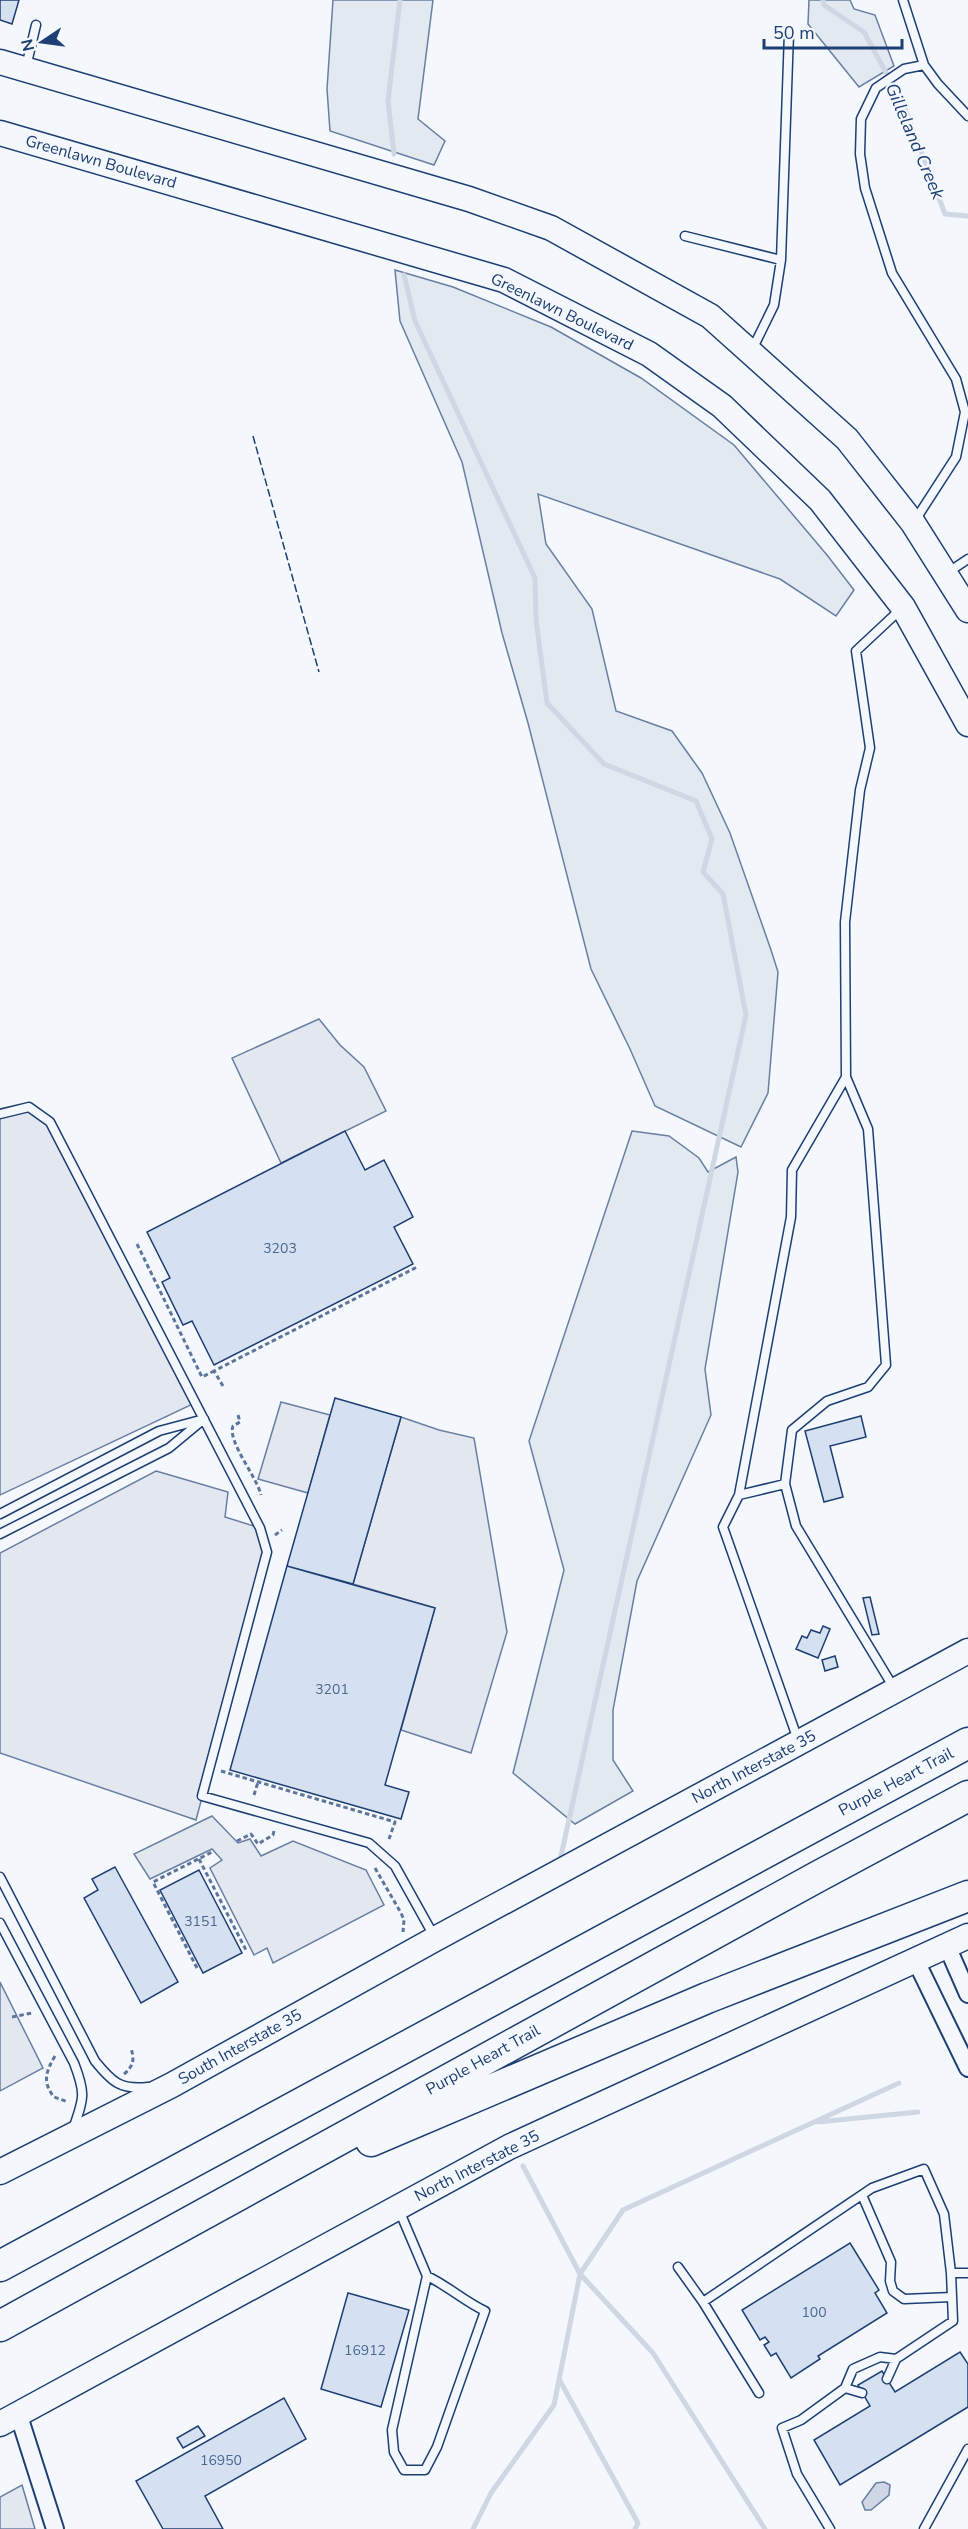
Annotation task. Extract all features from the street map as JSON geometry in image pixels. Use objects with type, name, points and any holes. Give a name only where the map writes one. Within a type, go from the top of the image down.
[{"type":"highway","name":"Purple Heart Trail","points":[[0,2266],[962,1746]]},
{"type":"highway","name":"Purple Heart Trail","points":[[0,2326],[968,1796]]},
{"type":"highway","points":[[216,2207],[707,1998],[968,1896]]},
{"type":"main road","points":[[0,62],[458,196],[551,228],[710,316],[847,439],[913,523],[968,610]]},
{"type":"main road","name":"Greenlawn Boulevard","points":[[0,133],[504,280],[649,354],[722,406],[813,492],[903,607],[968,724]]},
{"type":"main road","name":"North Interstate 35","points":[[477,1916],[968,1652]]},
{"type":"main road","name":"South Interstate 35","points":[[0,2172],[172,2085],[477,1916]]},
{"type":"main road","name":"North Interstate 35","points":[[9,2418],[509,2147],[957,1941]]},
{"type":"street","points":[[957,1941],[968,1994]]},
{"type":"street","points":[[916,1961],[968,2068]]},
{"type":"street","points":[[9,2418],[55,2529]]},
{"type":"lane","points":[[903,0],[924,65],[938,84],[968,116]]},
{"type":"lane","points":[[25,70],[36,25]]},
{"type":"lane","points":[[751,353],[774,306],[781,260],[789,33]]},
{"type":"lane","points":[[913,523],[956,457],[965,412],[956,379],[892,273],[865,188],[860,154],[861,119],[876,88],[904,69],[924,65]]},
{"type":"lane","points":[[685,236],[781,260]]},
{"type":"lane","points":[[946,574],[968,560]]},
{"type":"lane","points":[[896,1691],[796,1526],[785,1484],[792,1430],[827,1401],[868,1387],[886,1365],[868,1129],[846,1077],[845,922],[860,790],[870,748],[856,651],[903,607]]},
{"type":"lane","points":[[799,1743],[723,1527],[739,1495],[791,1217],[792,1170],[846,1077]]},
{"type":"lane","points":[[0,1114],[29,1107],[50,1122],[260,1528],[267,1552],[202,1796],[369,1842],[395,1866],[435,1939]]},
{"type":"lane","points":[[0,1514],[159,1431],[204,1419]]},
{"type":"lane","points":[[0,1534],[169,1448],[204,1419]]},
{"type":"lane","points":[[739,1495],[785,1484]]},
{"type":"lane","points":[[0,1877],[95,2061],[111,2081],[131,2089],[172,2085]]},
{"type":"lane","points":[[0,1923],[74,2063],[81,2082],[84,2100],[69,2138]]},
{"type":"lane","points":[[703,2302],[872,2188],[924,2169],[944,2214],[951,2273],[952,2321],[896,2359],[887,2379]]},
{"type":"lane","points":[[862,2195],[891,2262],[890,2281],[893,2291],[903,2299],[952,2297]]},
{"type":"lane","points":[[398,2207],[427,2276],[392,2430],[394,2452],[404,2470],[425,2470],[437,2447],[485,2311],[465,2302],[441,2283],[427,2276]]},
{"type":"lane","points":[[678,2266],[759,2393]]},
{"type":"lane","points":[[951,2273],[968,2273]]},
{"type":"lane","points":[[830,2529],[797,2474],[782,2428],[801,2420],[844,2388],[853,2369],[880,2357],[896,2359]]},
{"type":"lane","points":[[844,2388],[862,2393]]},
{"type":"lane","points":[[924,2529],[968,2449]]},
{"type":"path","points":[[137,1244],[202,1377],[417,1267]]},
{"type":"path","points":[[214,1371],[223,1386]]},
{"type":"path","points":[[238,1415],[240,1422],[232,1426],[232,1436],[259,1485],[261,1495]]},
{"type":"path","points":[[272,1540],[282,1530]]},
{"type":"path","points":[[224,1761],[221,1771],[395,1822],[389,1839]]},
{"type":"path","points":[[254,1795],[258,1782]]},
{"type":"path","points":[[237,1841],[251,1834],[258,1844],[273,1835],[274,1831]]},
{"type":"path","points":[[197,1968],[153,1882],[214,1851]]},
{"type":"path","points":[[199,1859],[247,1952]]},
{"type":"path","points":[[371,1861],[401,1913],[404,1920],[403,1932]]},
{"type":"path","points":[[120,2076],[131,2068],[133,2056],[131,2049]]},
{"type":"path","points":[[55,2055],[47,2069],[46,2082],[54,2097],[66,2102],[73,2101]]},
{"type":"shaded area","points":[[333,0],[433,0],[418,119],[445,141],[434,165],[330,131],[327,89]]},
{"type":"shaded area","points":[[809,0],[850,0],[854,9],[875,15],[894,66],[859,87],[808,24]]},
{"type":"shaded area","points":[[395,270],[453,287],[551,327],[641,378],[734,445],[854,590],[836,616],[780,579],[538,494],[546,544],[592,609],[616,711],[672,731],[702,773],[730,833],[778,972],[768,1093],[741,1147],[655,1106],[591,969],[528,723],[502,633],[462,462],[400,321]]},
{"type":"shaded area","points":[[319,1019],[340,1045],[364,1067],[386,1111],[281,1163],[232,1058]]},
{"type":"shaded area","points":[[29,1107],[50,1122],[195,1403],[0,1495],[0,1114]]},
{"type":"shaded area","points":[[632,1131],[669,1136],[699,1158],[708,1172],[736,1157],[738,1172],[705,1369],[711,1415],[637,1581],[613,1710],[613,1760],[633,1791],[575,1824],[513,1773],[564,1570],[529,1441]]},
{"type":"shaded area","points":[[281,1402],[330,1415],[308,1493],[258,1479]]},
{"type":"shaded area","points":[[401,1417],[439,1430],[474,1438],[507,1632],[471,1753],[401,1730],[435,1608],[353,1584]]},
{"type":"shaded area","points":[[156,1471],[228,1492],[225,1517],[260,1528],[267,1552],[196,1820],[0,1753],[0,1553]]},
{"type":"shaded area","points":[[212,1816],[238,1843],[250,1839],[261,1856],[293,1841],[366,1870],[384,1905],[273,1963],[267,1948],[254,1955],[210,1868],[222,1860],[212,1849],[150,1879],[134,1854]]},
{"type":"shaded area","points":[[0,1982],[43,2068],[0,2091]]},
{"type":"shaded area","points":[[884,2482],[890,2485],[889,2495],[871,2510],[865,2510],[862,2502],[876,2483]]},
{"type":"shaded area","points":[[22,2485],[35,2529],[0,2529],[0,2497]]},
{"type":"building","points":[[0,0],[19,0],[12,24],[0,20]]},
{"type":"building","points":[[345,1131],[365,1170],[384,1160],[413,1217],[394,1227],[413,1264],[214,1365],[192,1321],[183,1325],[162,1282],[170,1278],[147,1232]]},
{"type":"building","points":[[335,1398],[401,1417],[353,1584],[287,1566]]},
{"type":"building","points":[[861,1416],[866,1437],[830,1446],[843,1497],[824,1502],[805,1431]]},
{"type":"building","points":[[287,1566],[435,1608],[385,1785],[409,1792],[401,1819],[230,1770]]},
{"type":"building","points":[[870,1597],[879,1634],[872,1635],[863,1598]]},
{"type":"building","points":[[823,1626],[830,1629],[818,1658],[796,1649],[802,1636],[807,1638],[811,1630],[820,1633]]},
{"type":"building","points":[[835,1656],[838,1667],[825,1671],[822,1660]]},
{"type":"building","points":[[115,1867],[178,1982],[141,2003],[84,1898],[98,1890],[92,1879]]},
{"type":"building","points":[[199,1870],[242,1953],[203,1973],[160,1890]]},
{"type":"building","points":[[850,2243],[879,2290],[875,2293],[887,2313],[818,2356],[820,2359],[791,2378],[776,2353],[771,2356],[764,2345],[769,2342],[765,2337],[760,2340],[742,2310]]},
{"type":"building","points":[[348,2293],[409,2310],[381,2407],[321,2389]]},
{"type":"building","points":[[960,2352],[968,2364],[968,2407],[840,2485],[814,2440],[870,2406],[858,2385],[882,2371],[895,2392]]},
{"type":"building","points":[[284,2398],[306,2439],[205,2496],[223,2529],[163,2529],[136,2481]]},
{"type":"building","points":[[198,2426],[205,2436],[183,2448],[177,2438]]},
{"type":"waterway","points":[[394,154],[388,101],[400,0]]},
{"type":"waterway","name":"Gilleland Creek","points":[[823,0],[824,5],[864,32],[903,104],[945,214],[968,216]]},
{"type":"waterway","points":[[404,275],[415,321],[535,578],[536,620],[547,703],[604,764],[696,801],[712,839],[703,872],[723,894],[746,1015],[561,1856]]},
{"type":"waterway","points":[[765,2529],[653,2353],[580,2274],[623,2210],[899,2083]]},
{"type":"waterway","points":[[818,2122],[918,2112]]},
{"type":"waterway","points":[[473,2529],[491,2493],[554,2405],[580,2274],[523,2166]]},
{"type":"waterway","points":[[559,2379],[638,2523],[635,2529]]},
{"type":"fence","points":[[253,436],[319,672]]}]
